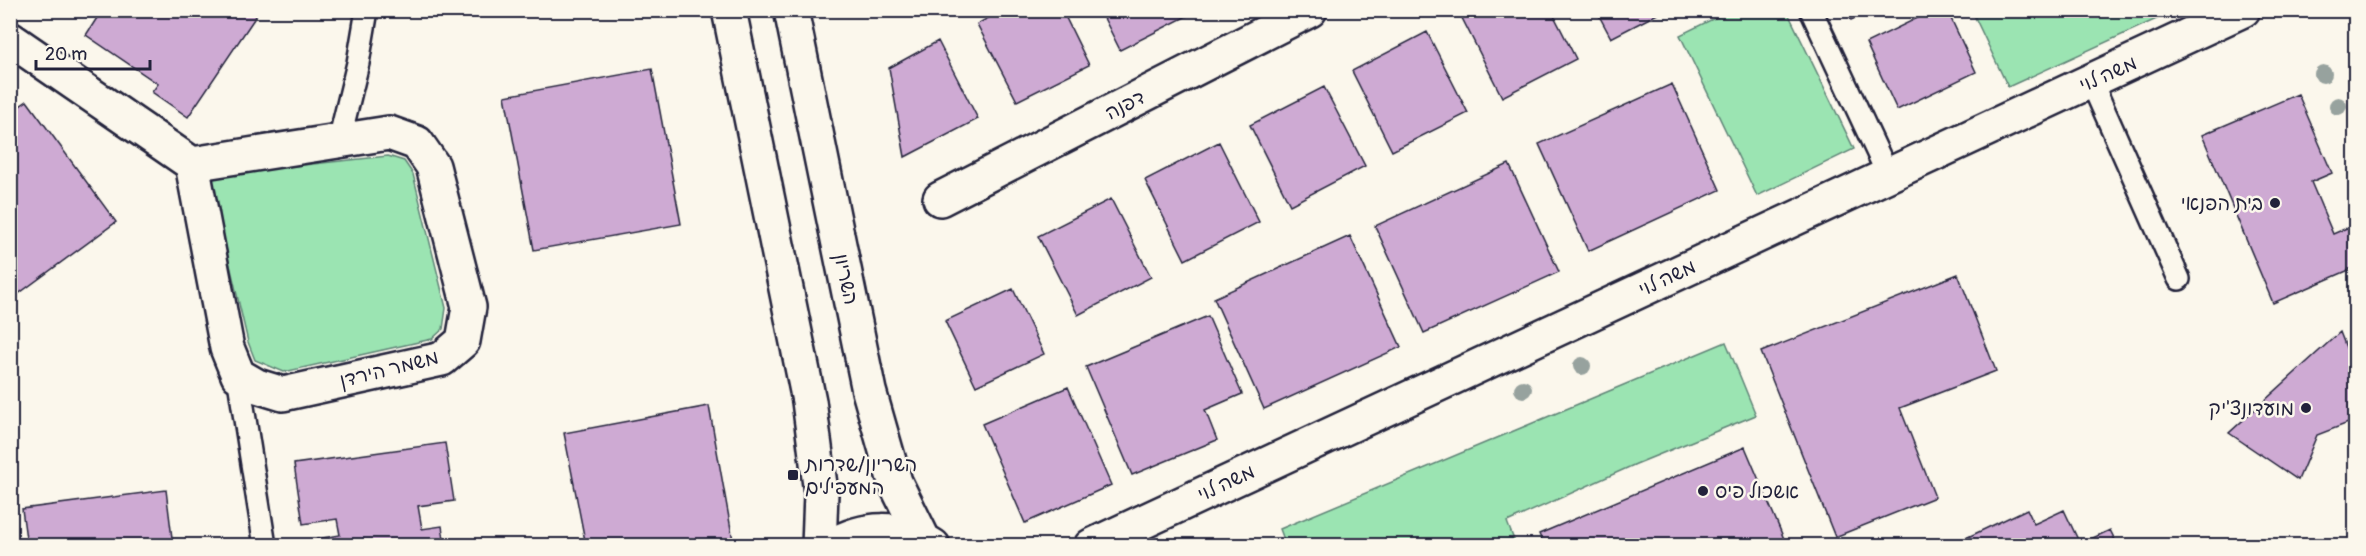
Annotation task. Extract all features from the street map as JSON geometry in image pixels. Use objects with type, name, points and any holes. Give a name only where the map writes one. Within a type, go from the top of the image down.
[{"type":"street","points":[[729,10],[809,401],[821,493],[819,546]]},
{"type":"street","name":"השריון","points":[[791,10],[868,391],[894,482],[928,542]]},
{"type":"street","name":"דפנה","points":[[940,199],[1310,10]]},
{"type":"street","name":"משה לוי","points":[[1090,546],[2243,10]]},
{"type":"street","points":[[10,39],[192,164],[227,348],[238,375]]},
{"type":"street","name":"משמר הירדן","points":[[192,164],[389,133],[417,143],[433,166],[469,307],[463,341],[442,358],[283,394],[257,386],[238,375]]},
{"type":"street","points":[[831,546],[846,537],[877,530],[908,534],[928,542]]},
{"type":"lane","points":[[339,141],[358,63],[367,10]]},
{"type":"lane","points":[[1811,10],[1888,175]]},
{"type":"lane","points":[[2091,81],[2179,279]]},
{"type":"lane","points":[[238,375],[265,546]]},
{"type":"green space","points":[[1731,10],[1787,11],[1854,149],[1757,196],[1680,35]]},
{"type":"green space","points":[[1972,11],[2174,11],[2008,87]]},
{"type":"green space","points":[[388,156],[404,161],[413,174],[446,308],[443,329],[432,339],[284,372],[255,360],[248,342],[209,175]]},
{"type":"green space","points":[[1726,342],[1756,415],[1636,464],[1507,522],[1516,545],[1286,545],[1280,529]]},
{"type":"building","points":[[102,10],[260,10],[188,117],[152,92],[158,84],[86,35]]},
{"type":"building","points":[[1003,10],[1062,10],[1089,65],[1017,101],[977,24]]},
{"type":"building","points":[[1100,10],[1191,10],[1193,13],[1120,50]]},
{"type":"building","points":[[1476,10],[1551,10],[1576,59],[1502,97],[1462,18]]},
{"type":"building","points":[[1596,10],[1665,10],[1611,38]]},
{"type":"building","points":[[1846,10],[1872,10],[1851,20]]},
{"type":"building","points":[[1934,10],[1947,10],[1976,72],[1897,110],[1866,43]]},
{"type":"building","points":[[1427,32],[1468,113],[1392,151],[1352,71]]},
{"type":"building","points":[[938,41],[978,119],[905,157],[889,68]]},
{"type":"building","points":[[652,69],[681,224],[534,250],[505,96]]},
{"type":"building","points":[[1672,84],[1720,190],[1588,251],[1539,144]]},
{"type":"building","points":[[1324,87],[1365,166],[1290,205],[1250,125]]},
{"type":"building","name":"בית הפנאי","points":[[2298,94],[2332,173],[2311,182],[2333,234],[2356,224],[2356,267],[2273,303],[2202,135]]},
{"type":"building","points":[[27,101],[116,222],[10,300],[10,113]]},
{"type":"building","points":[[1219,142],[1259,222],[1185,260],[1145,180]]},
{"type":"building","points":[[1509,164],[1559,272],[1424,333],[1375,226]]},
{"type":"building","points":[[1111,199],[1151,277],[1078,315],[1038,236]]},
{"type":"building","points":[[1350,236],[1401,347],[1264,409],[1214,298]]},
{"type":"building","points":[[1958,274],[1996,371],[1900,408],[1935,497],[1835,537],[1761,352]]},
{"type":"building","points":[[1013,289],[1044,354],[976,386],[945,321]]},
{"type":"building","points":[[1208,316],[1242,394],[1205,410],[1217,440],[1132,475],[1086,367]]},
{"type":"building","name":"מועדונצ'יק","points":[[2340,332],[2356,373],[2356,420],[2317,435],[2298,480],[2229,433]]},
{"type":"building","points":[[1068,387],[1111,485],[1025,523],[982,424]]},
{"type":"building","points":[[709,406],[734,546],[586,546],[564,433]]},
{"type":"building","points":[[445,443],[454,501],[418,506],[422,529],[442,526],[445,546],[317,546],[316,539],[340,535],[337,519],[303,524],[294,464]]},
{"type":"building","name":"אשכול פיס","points":[[1745,447],[1787,546],[1544,546],[1539,534]]},
{"type":"building","points":[[166,490],[173,546],[27,546],[22,509]]},
{"type":"building","points":[[2027,509],[2034,524],[2064,510],[2080,544],[2110,530],[2118,546],[1949,546]]},
{"type":"place","name":"בית הפנאי","points":[[2275,203]]},
{"type":"place","name":"מועדונצ'יק","points":[[2306,408]]},
{"type":"place","name":"השריון/שדרות המעפילים","points":[[793,475]]},
{"type":"place","name":"אשכול פיס","points":[[1703,491]]}]
